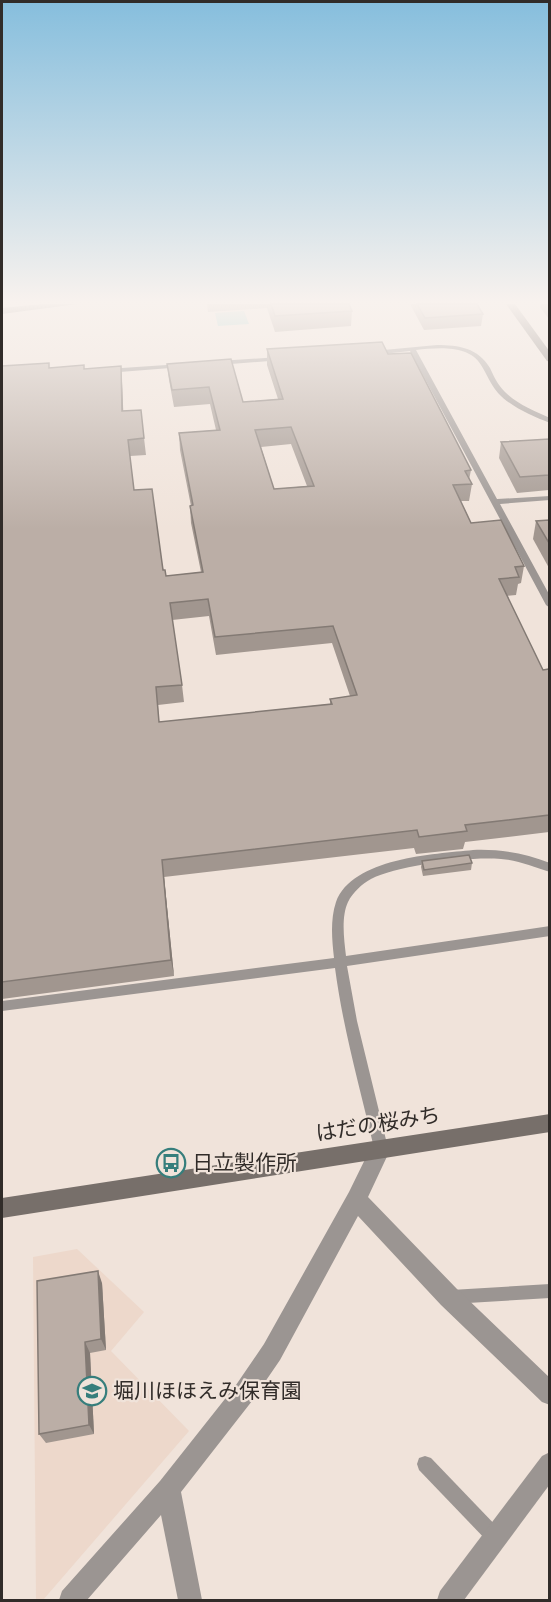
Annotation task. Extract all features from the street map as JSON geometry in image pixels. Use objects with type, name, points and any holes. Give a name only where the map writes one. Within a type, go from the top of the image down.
[{"type":"street","name":"はだの桜みち","points":[[2,1208],[549,1123]]},
{"type":"street","points":[[71,1600],[168,1489],[244,1393],[272,1352],[356,1199],[381,1148]]},
{"type":"street","points":[[356,1199],[449,1297],[549,1394]]},
{"type":"street","points":[[449,1600],[549,1464]]},
{"type":"street","points":[[168,1489],[189,1600]]},
{"type":"lane","points":[[429,379],[549,605]]},
{"type":"lane","points":[[492,379],[497,388],[507,398],[549,421]]},
{"type":"lane","points":[[495,502],[549,498]]},
{"type":"lane","points":[[381,1148],[339,962],[337,916],[348,894],[369,874],[386,867],[483,853],[514,856],[549,868]]},
{"type":"lane","points":[[2,1006],[339,962],[549,931]]},
{"type":"lane","points":[[449,1297],[549,1292]]},
{"type":"lane","points":[[424,1464],[495,1537]]},
{"type":"shaded area","name":"堀川ほほえみ保育園","points":[[77,1249],[144,1312],[111,1351],[189,1431],[43,1600],[36,1600],[33,1257]]},
{"type":"building","points":[[2,379],[121,379],[122,411],[141,410],[144,438],[128,440],[134,490],[152,489],[163,570],[166,576],[203,572],[179,433],[220,430],[209,387],[172,390],[170,379],[237,379],[243,402],[283,399],[277,379],[424,379],[471,470],[465,471],[472,484],[453,485],[471,523],[501,520],[524,566],[515,567],[519,577],[499,579],[543,670],[549,669],[549,815],[465,825],[467,831],[419,837],[417,830],[162,860],[171,960],[2,982]],"holes":[[[291,427],[314,486],[274,489],[255,430]],[[208,599],[215,637],[333,626],[357,695],[330,699],[332,704],[159,722],[156,687],[182,685],[170,603]]]},
{"type":"building","points":[[549,439],[549,475],[520,477],[501,442]]},
{"type":"building","points":[[549,520],[549,543],[536,521]]},
{"type":"building","points":[[469,855],[472,863],[424,870],[422,861]]},
{"type":"building","points":[[98,1271],[101,1339],[85,1342],[89,1425],[39,1434],[37,1281]]},
{"type":"place","name":"日立製作所","points":[[171,1163]]},
{"type":"place","name":"堀川ほほえみ保育園","points":[[92,1391]]}]
